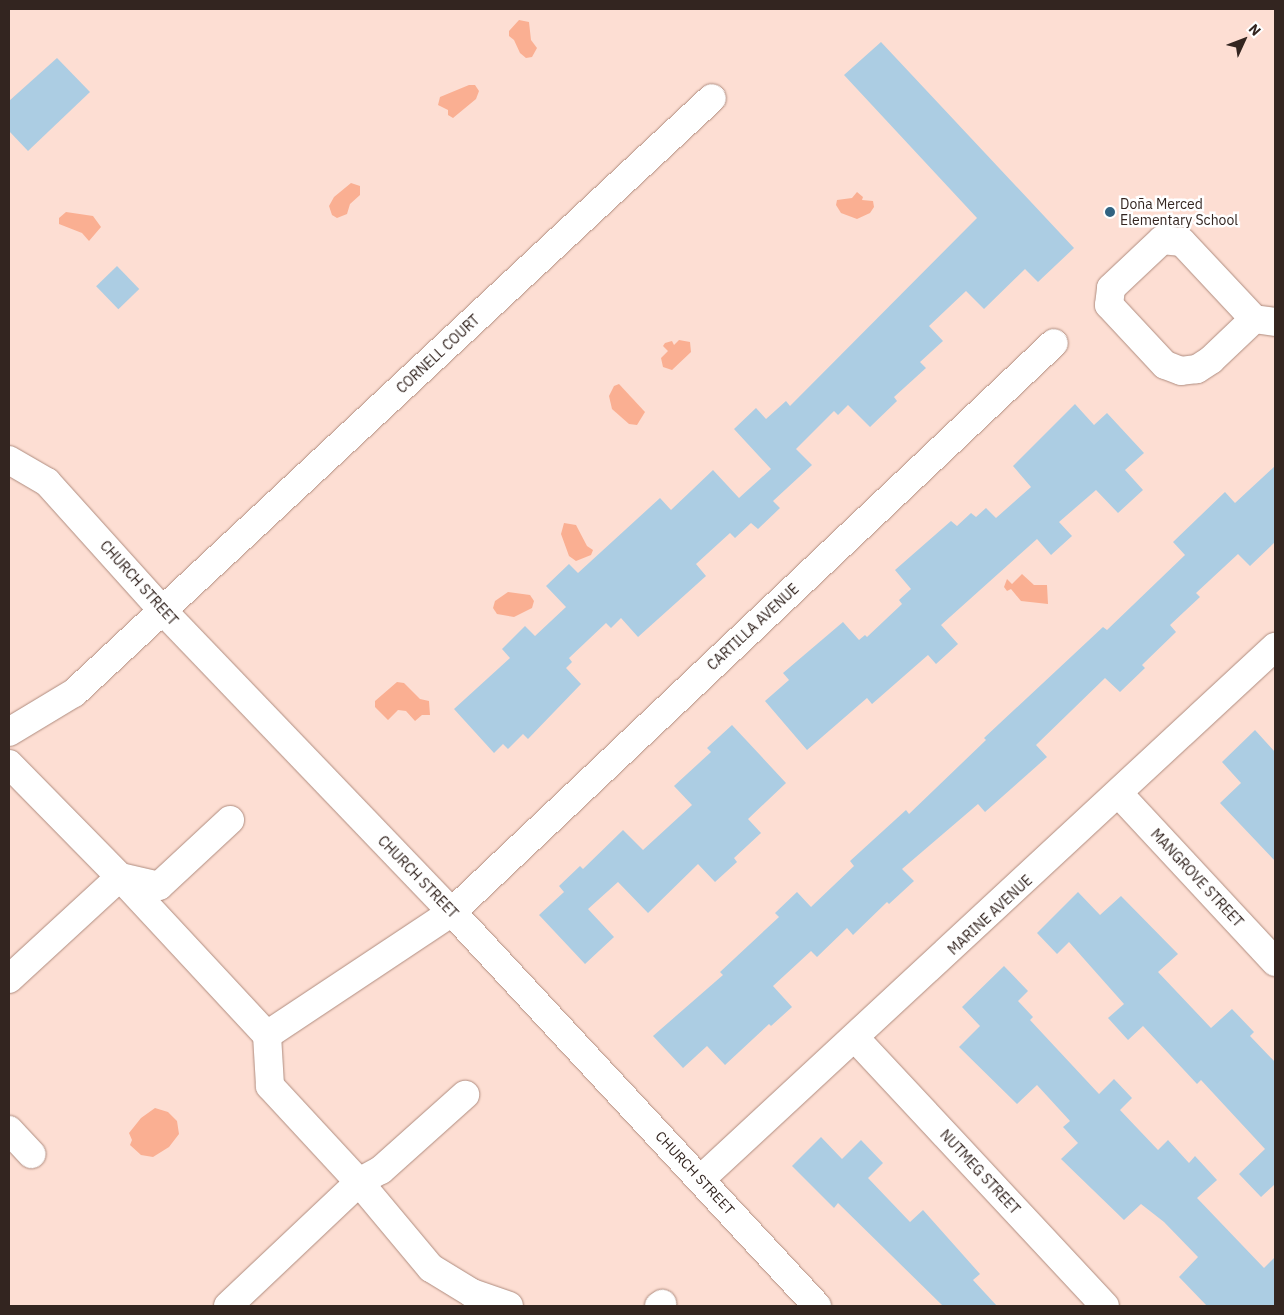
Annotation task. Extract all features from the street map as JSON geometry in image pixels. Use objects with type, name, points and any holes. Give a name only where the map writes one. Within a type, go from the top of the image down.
[{"type":"street","name":"CORNELL COURT","points":[[9,732],[74,693],[712,98]]},
{"type":"street","points":[[1162,240],[1182,242],[1265,321],[1197,369],[1180,371],[1165,365],[1109,305],[1111,288],[1162,240]]},
{"type":"street","name":"CARTILLA AVENUE","points":[[267,1035],[452,912],[1054,343]]},
{"type":"street","name":"CHURCH STREET","points":[[9,460],[47,482],[164,610],[452,912],[817,1306]]},
{"type":"street","name":"MARINE AVENUE","points":[[701,1179],[856,1039],[1120,795],[1275,648]]},
{"type":"street","points":[[9,764],[120,877],[267,1035],[270,1086],[359,1182],[431,1268],[472,1293],[509,1306]]},
{"type":"street","name":"MANGROVE STREET","points":[[1120,795],[1275,962]]},
{"type":"street","points":[[120,877],[159,886],[230,820]]},
{"type":"street","points":[[9,979],[120,877]]},
{"type":"street","name":"NUTMEG STREET","points":[[856,1039],[1105,1306]]},
{"type":"street","points":[[228,1306],[359,1182],[381,1170],[465,1095]]},
{"type":"street","points":[[9,1130],[31,1154]]},
{"type":"shaded area","points":[[519,20],[529,22],[531,40],[537,48],[532,57],[526,58],[520,53],[514,40],[509,36],[509,31]]},
{"type":"shaded area","points":[[469,85],[475,85],[479,91],[476,99],[453,118],[448,115],[448,110],[438,105],[440,97]]},
{"type":"shaded area","points":[[351,183],[360,186],[360,195],[350,204],[347,214],[337,218],[332,215],[329,206],[334,197]]},
{"type":"shaded area","points":[[857,192],[863,197],[862,200],[873,201],[874,207],[870,213],[857,219],[841,213],[836,205],[837,200],[852,198]]},
{"type":"shaded area","points":[[66,212],[93,216],[101,227],[89,241],[82,233],[59,224],[59,218]]},
{"type":"shaded area","points":[[679,340],[690,342],[691,352],[672,370],[663,367],[661,358],[668,351],[663,346],[665,343],[672,341],[674,345]]},
{"type":"shaded area","points":[[619,384],[645,412],[637,425],[629,424],[612,409],[609,396],[614,386]]},
{"type":"shaded area","points":[[564,523],[576,525],[587,546],[593,550],[591,555],[576,561],[569,556],[561,534]]},
{"type":"shaded area","points":[[1022,574],[1034,585],[1047,585],[1048,604],[1021,601],[1011,589],[1007,591],[1004,587],[1007,579],[1012,584]]},
{"type":"shaded area","points":[[508,592],[530,595],[534,601],[532,608],[514,617],[497,614],[493,608],[495,601]]},
{"type":"shaded area","points":[[397,682],[404,683],[420,699],[429,701],[430,715],[422,715],[415,721],[406,711],[398,710],[388,720],[375,707],[375,701]]},
{"type":"shaded area","points":[[155,1108],[168,1112],[177,1121],[179,1134],[169,1147],[153,1157],[141,1155],[130,1145],[132,1140],[129,1133],[141,1118]]},
{"type":"building","points":[[881,42],[1074,248],[1038,282],[1025,269],[984,309],[966,291],[929,326],[943,341],[920,362],[926,368],[894,397],[897,401],[870,427],[848,405],[838,415],[834,411],[796,449],[812,465],[773,501],[780,508],[758,529],[751,523],[735,538],[730,533],[696,564],[706,576],[638,637],[621,618],[611,628],[606,623],[569,658],[572,662],[566,668],[581,684],[528,739],[523,734],[508,749],[503,744],[494,753],[454,709],[510,658],[502,649],[525,626],[535,636],[566,607],[546,586],[569,564],[578,573],[660,498],[671,510],[713,470],[739,498],[771,469],[734,429],[756,408],[766,419],[786,401],[790,406],[977,218],[844,75]]},
{"type":"building","points":[[57,58],[90,92],[28,151],[9,131],[9,101]]},
{"type":"building","points":[[117,266],[139,289],[118,309],[96,286]]},
{"type":"building","points":[[1075,404],[1094,425],[1107,413],[1144,453],[1125,470],[1143,490],[1118,513],[1096,490],[1059,522],[1072,536],[1051,555],[1037,539],[941,625],[958,644],[936,664],[928,655],[872,704],[867,698],[807,750],[765,701],[789,680],[783,673],[843,622],[859,640],[865,635],[867,637],[902,604],[899,600],[911,589],[895,570],[951,521],[957,526],[971,513],[976,517],[986,508],[996,518],[1031,487],[1013,466]]},
{"type":"building","points":[[1275,466],[1275,542],[1250,566],[1238,554],[1196,593],[1200,597],[1170,625],[1176,632],[1142,665],[1145,668],[1120,692],[1105,678],[1036,745],[1047,757],[985,812],[978,804],[902,869],[914,881],[889,904],[887,902],[853,935],[847,928],[817,957],[811,951],[773,986],[792,1007],[771,1026],[769,1024],[725,1065],[707,1046],[683,1068],[653,1036],[723,975],[720,972],[779,917],[775,913],[797,892],[811,907],[854,866],[850,861],[906,810],[909,814],[986,740],[984,738],[1103,627],[1107,630],[1185,555],[1173,542],[1225,492],[1235,503]]},
{"type":"building","points":[[732,725],[786,783],[748,819],[761,833],[734,858],[737,862],[715,882],[698,864],[648,913],[618,882],[588,909],[614,937],[585,964],[539,915],[564,892],[559,886],[580,866],[583,869],[623,830],[643,850],[692,805],[674,786],[711,752],[707,748]]},
{"type":"building","points":[[1255,730],[1275,752],[1275,861],[1220,803],[1241,783],[1222,762]]},
{"type":"building","points":[[1078,892],[1100,915],[1121,896],[1178,954],[1158,972],[1211,1028],[1232,1009],[1254,1032],[1250,1036],[1275,1062],[1275,1184],[1261,1197],[1239,1174],[1265,1149],[1201,1080],[1197,1084],[1143,1026],[1128,1040],[1108,1018],[1124,1004],[1069,942],[1057,954],[1037,933]]},
{"type":"building","points":[[1004,966],[1028,991],[1018,1001],[1033,1017],[1030,1020],[1099,1094],[1114,1079],[1132,1098],[1120,1110],[1158,1150],[1168,1140],[1189,1163],[1195,1156],[1217,1180],[1197,1198],[1264,1268],[1275,1257],[1275,1306],[1207,1306],[1179,1277],[1198,1257],[1164,1222],[1141,1204],[1124,1220],[1061,1159],[1078,1143],[1063,1127],[1070,1121],[1037,1085],[1017,1104],[959,1047],[980,1026],[962,1007]]},
{"type":"building","points":[[821,1137],[842,1159],[861,1140],[883,1163],[868,1178],[910,1222],[923,1210],[980,1274],[973,1280],[997,1306],[943,1306],[838,1203],[834,1208],[792,1166]]},
{"type":"place","name":"Doña Merced Elementary School","points":[[1110,212]]}]
